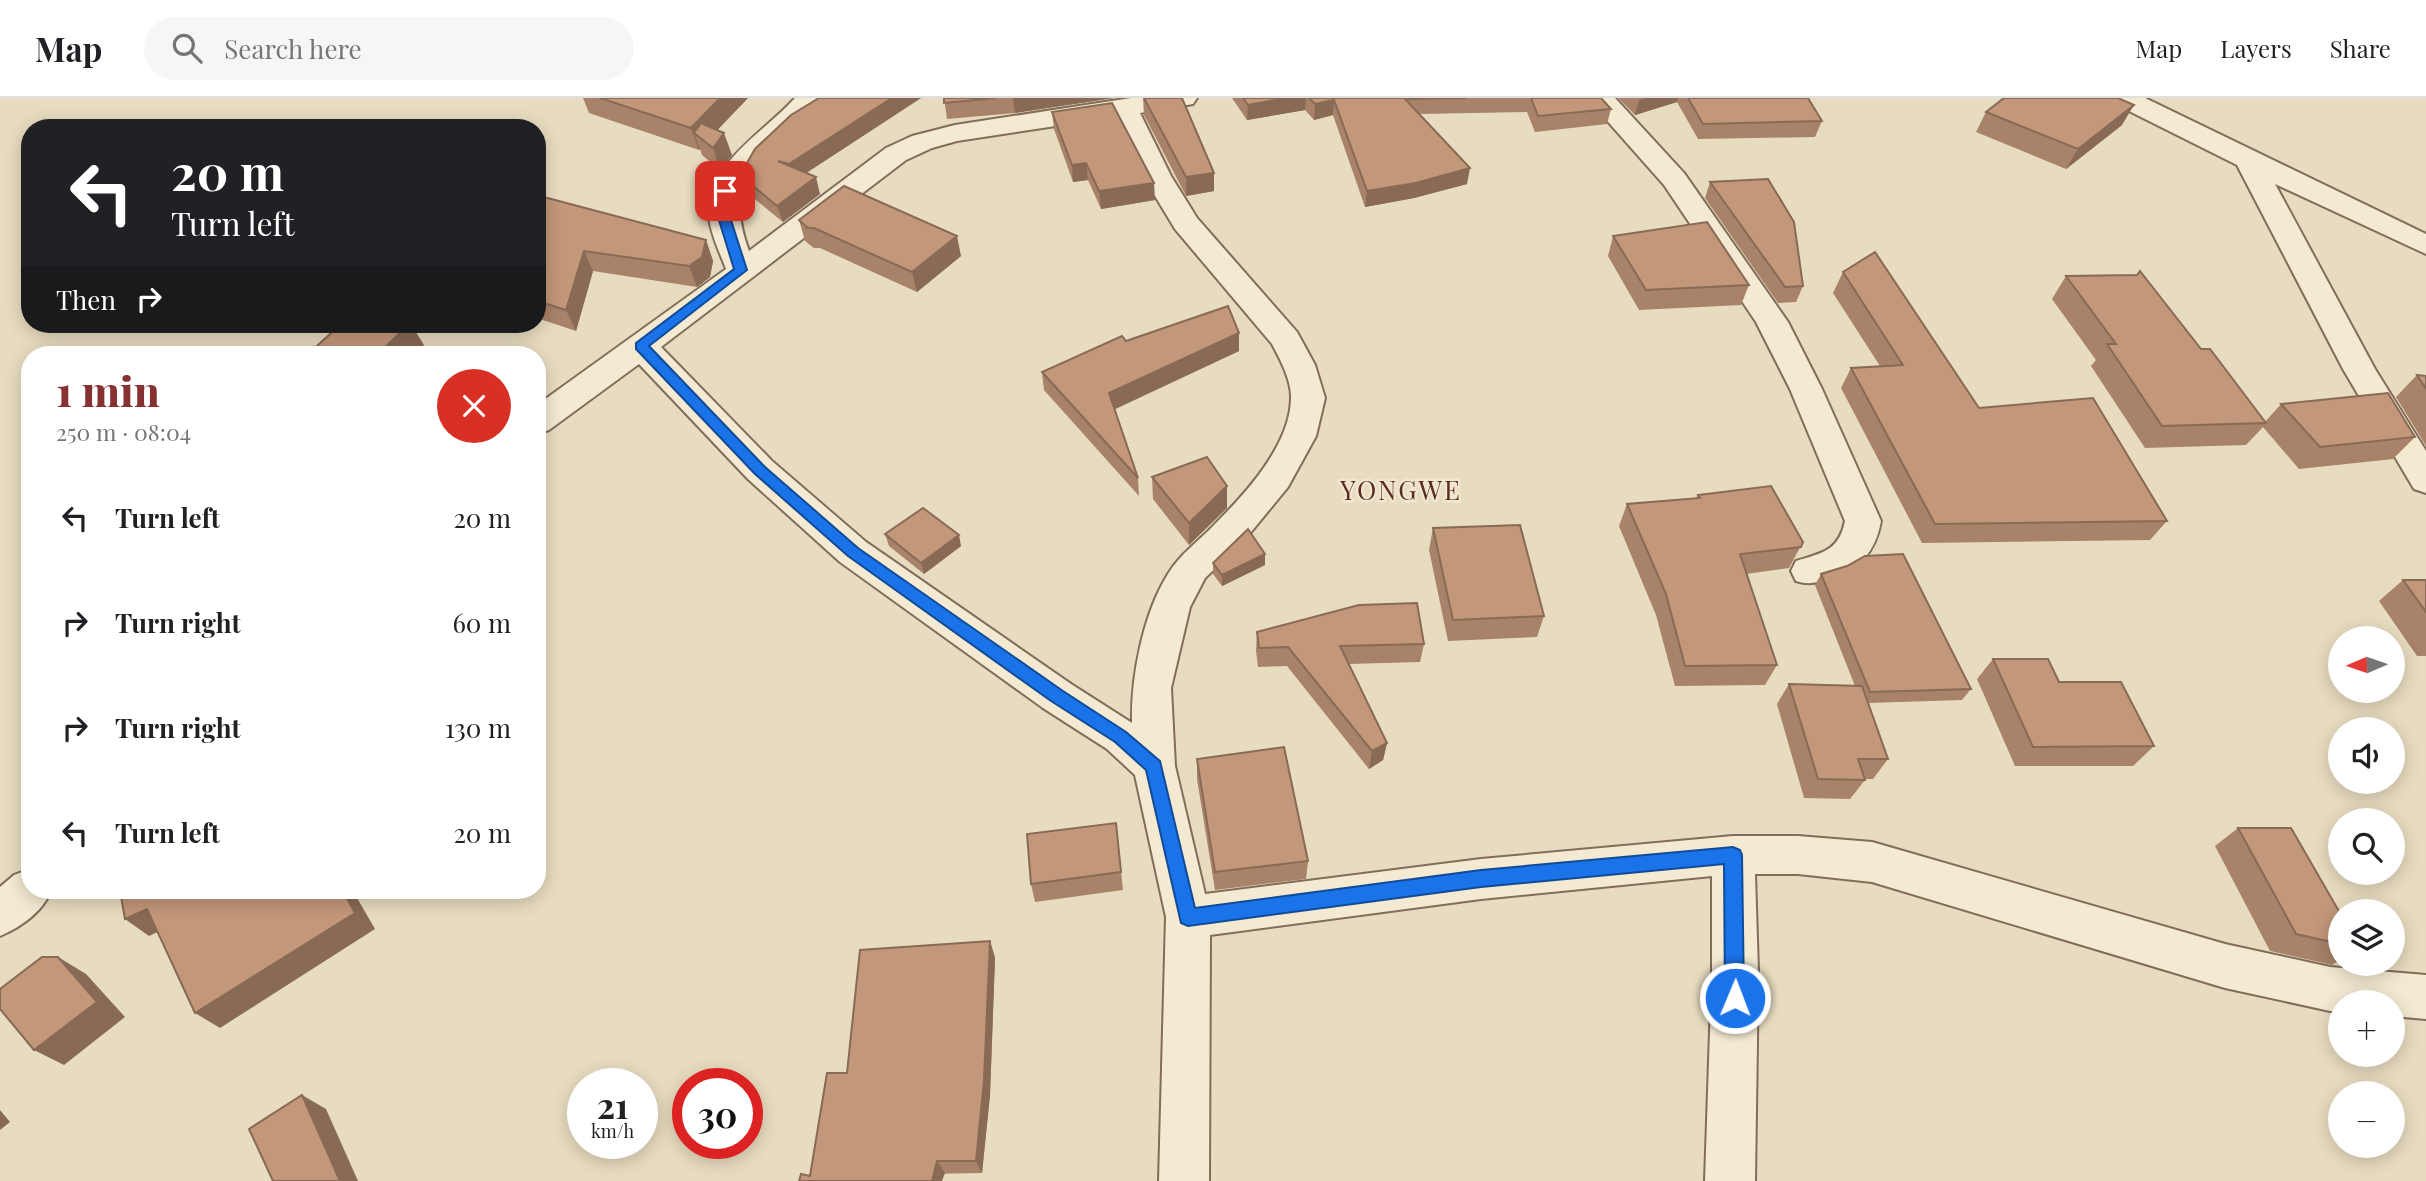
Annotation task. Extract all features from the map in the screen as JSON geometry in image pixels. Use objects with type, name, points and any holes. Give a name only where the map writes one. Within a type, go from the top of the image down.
[{"type":"street","points":[[741,270],[724,217],[725,191],[737,169],[796,116],[809,98]]},
{"type":"street","points":[[546,415],[896,154],[922,142],[955,133],[1184,98]]},
{"type":"street","points":[[1600,98],[1674,179],[1735,265],[1772,322],[1806,389],[1863,521],[1861,541],[1841,562],[1809,571]]},
{"type":"street","points":[[2124,98],[2343,207],[2426,244]]},
{"type":"street","points":[[1124,108],[1157,176],[1185,223],[1286,339],[1299,365],[1308,398],[1300,436],[1276,478],[1229,533],[1192,568],[1176,595],[1151,688],[1154,766],[1188,917],[1184,1181]]},
{"type":"street","points":[[2247,158],[2359,369],[2426,480]]},
{"type":"street","points":[[641,346],[760,470],[853,552],[1057,696],[1121,737],[1154,766]]},
{"type":"street","points":[[1188,917],[1481,878],[1733,855],[1798,855],[1872,862],[2225,966],[2330,989],[2426,997]]},
{"type":"street","points":[[1730,1181],[1735,971],[1733,855]]},
{"type":"street","points":[[0,915],[21,897]]},
{"type":"building","points":[[600,98],[720,98],[691,128]]},
{"type":"building","points":[[819,98],[892,98],[789,164],[778,161],[816,177],[777,206],[740,175],[755,149],[791,115]]},
{"type":"building","points":[[944,98],[995,98],[944,103]]},
{"type":"building","points":[[1144,98],[1182,98],[1214,173],[1186,177]]},
{"type":"building","points":[[1243,98],[1286,98],[1248,105]]},
{"type":"building","points":[[1309,98],[1466,98],[1405,99],[1470,168],[1416,183],[1367,191],[1334,100],[1315,104]]},
{"type":"building","points":[[1531,98],[1601,98],[1611,109],[1538,116]]},
{"type":"building","points":[[1688,98],[1808,98],[1822,121],[1703,124]]},
{"type":"building","points":[[2004,98],[2118,98],[2134,105],[2078,149],[1986,112]]},
{"type":"building","points":[[1112,103],[1154,183],[1099,191],[1086,163],[1072,165],[1052,112]]},
{"type":"building","points":[[701,123],[724,133],[713,148],[694,133]]},
{"type":"building","points":[[1768,179],[1794,222],[1803,286],[1785,287],[1710,182]]},
{"type":"building","points":[[844,186],[957,236],[912,272],[814,228],[808,228],[799,220]]},
{"type":"building","points":[[546,198],[706,240],[702,257],[689,266],[584,251],[566,310],[546,304]]},
{"type":"building","points":[[1707,222],[1749,285],[1646,290],[1613,236]]},
{"type":"building","points":[[1875,252],[1979,408],[2093,398],[2167,521],[1935,524],[1851,368],[1903,365],[1843,272]]},
{"type":"building","points":[[2140,271],[2201,349],[2210,349],[2266,423],[2162,426],[2107,344],[2116,344],[2066,276],[2137,275]]},
{"type":"building","points":[[1228,306],[1239,333],[1109,393],[1138,478],[1042,372],[1122,336],[1126,341]]},
{"type":"building","points":[[331,333],[400,333],[386,346],[317,346]]},
{"type":"building","points":[[2417,375],[2426,376],[2426,389]]},
{"type":"building","points":[[2388,393],[2415,437],[2320,447],[2281,404]]},
{"type":"building","points":[[1207,457],[1227,486],[1189,523],[1152,477]]},
{"type":"building","points":[[1771,486],[1803,542],[1801,547],[1740,554],[1777,665],[1685,666],[1666,594],[1627,504],[1700,498],[1698,495]]},
{"type":"building","points":[[923,508],[959,535],[921,563],[885,534]]},
{"type":"building","points":[[1520,525],[1544,616],[1453,620],[1433,528]]},
{"type":"building","points":[[1248,529],[1265,554],[1222,575],[1213,563]]},
{"type":"building","points":[[1903,554],[1971,689],[1870,692],[1821,574],[1847,566],[1865,556]]},
{"type":"building","points":[[2403,580],[2426,580],[2426,612]]},
{"type":"building","points":[[1417,603],[1424,644],[1340,646],[1387,743],[1372,751],[1288,647],[1259,648],[1257,632],[1359,605]]},
{"type":"building","points":[[1993,659],[2048,659],[2059,682],[2121,682],[2154,746],[2033,747]]},
{"type":"building","points":[[1789,684],[1862,686],[1888,759],[1858,759],[1865,780],[1818,779]]},
{"type":"building","points":[[1284,747],[1308,861],[1215,872],[1197,759]]},
{"type":"building","points":[[1116,823],[1121,872],[1031,884],[1027,834]]},
{"type":"building","points":[[2238,828],[2291,828],[2332,899],[2328,899],[2328,941],[2296,934]]},
{"type":"building","points":[[121,899],[347,899],[355,913],[195,1013],[147,909],[125,919]]},
{"type":"building","points":[[990,941],[984,1080],[976,1161],[937,1161],[932,1181],[799,1181],[801,1174],[810,1176],[827,1073],[847,1073],[860,950]]},
{"type":"building","points":[[42,957],[58,957],[97,1002],[34,1050],[0,1009],[0,989]]},
{"type":"building","points":[[302,1095],[340,1181],[273,1181],[249,1129]]},
{"type":"district","name":"YONGWE","points":[[1401,491]]},
{"type":"route","points":[[725,191],[724,217],[741,270],[641,346],[760,470],[853,552],[1057,696],[1121,737],[1154,766],[1188,917],[1481,878],[1733,855],[1735,998]]}]
